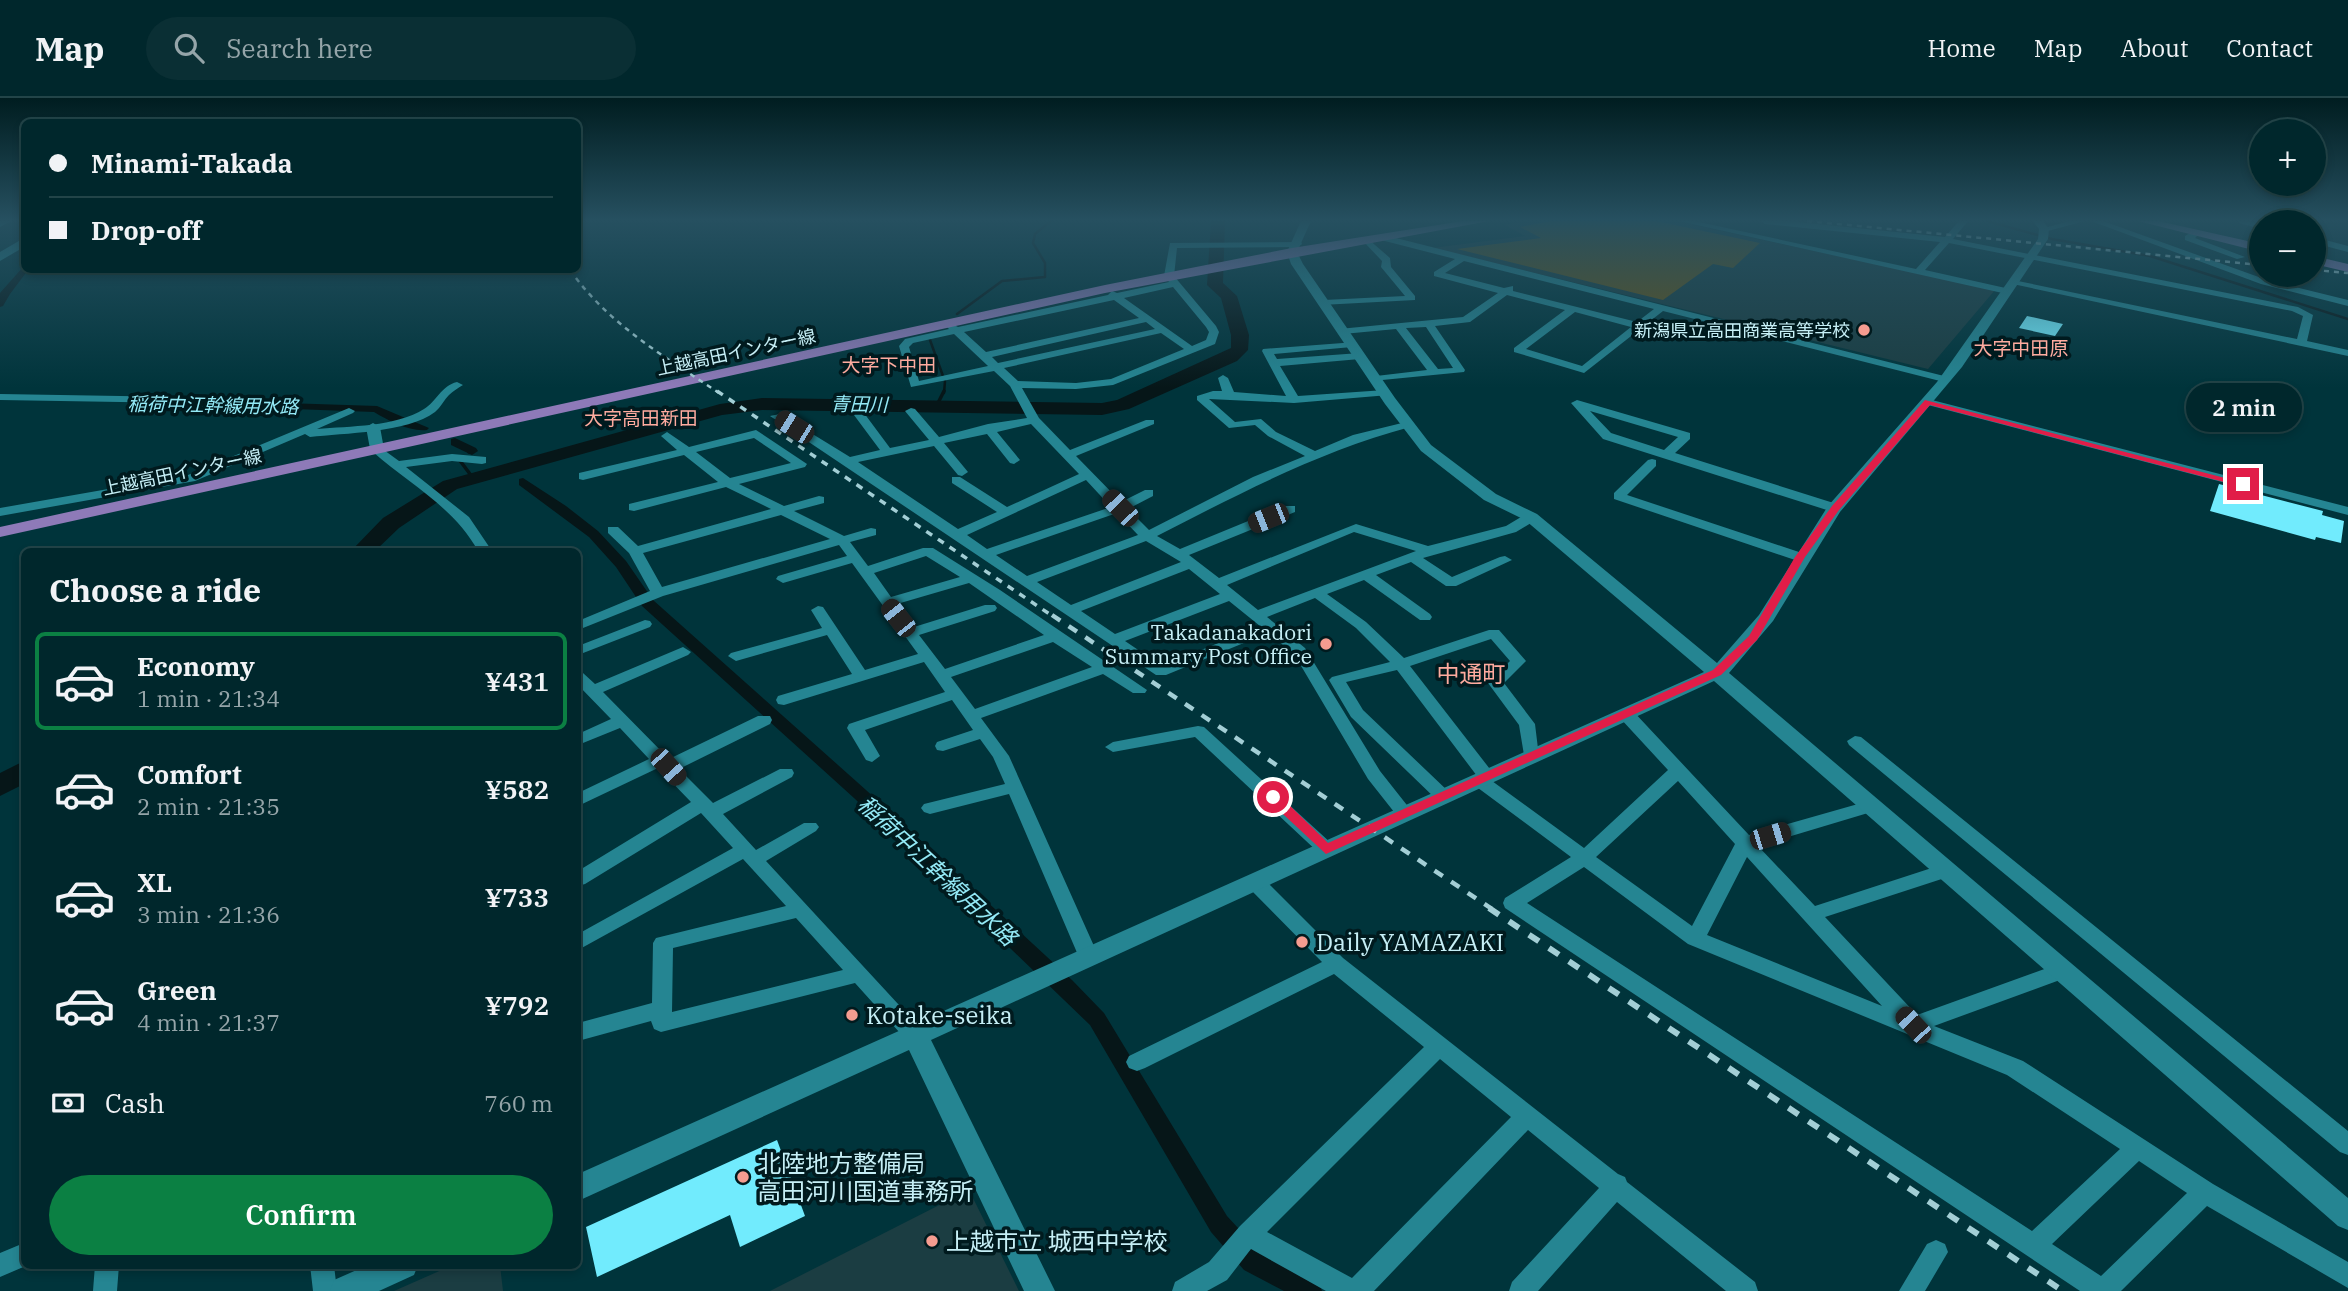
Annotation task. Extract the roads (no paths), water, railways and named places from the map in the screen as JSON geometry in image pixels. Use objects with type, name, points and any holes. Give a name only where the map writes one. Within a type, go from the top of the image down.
[{"type":"main road","name":"上越高田インター線","points":[[0,532],[163,490],[377,449],[953,328],[1178,277]]},
{"type":"street","points":[[1016,384],[1100,384],[1126,378],[1211,342],[1214,332],[1171,280],[1171,277]]},
{"type":"street","points":[[1306,277],[1406,425],[1426,448],[1490,497],[1531,517],[1717,673],[2348,1216]]},
{"type":"street","points":[[1324,303],[1412,298],[1393,277]]},
{"type":"street","points":[[1448,277],[1639,326]]},
{"type":"street","points":[[1294,400],[1267,351],[1352,344],[1399,327],[1466,320],[1527,277]]},
{"type":"street","points":[[1536,277],[1944,379]]},
{"type":"street","points":[[1951,277],[2010,287],[2096,284],[2231,312],[2301,343],[2348,352]]},
{"type":"street","points":[[581,1187],[916,1037],[1088,955],[1717,673],[1753,638],[1800,557],[1835,508],[1928,402],[2017,277]]},
{"type":"street","points":[[2079,277],[2096,284],[2231,312],[2307,313],[2301,343]]},
{"type":"street","points":[[2249,277],[2348,303]]},
{"type":"street","points":[[1110,293],[1193,351]]},
{"type":"street","points":[[1573,309],[1518,351],[1584,370],[1660,309]]},
{"type":"street","points":[[984,356],[1148,319]]},
{"type":"street","points":[[1376,379],[1460,370],[1429,324]]},
{"type":"street","points":[[1399,327],[1435,373]]},
{"type":"street","points":[[1163,330],[998,369],[915,385],[904,346],[909,341],[953,328],[998,369],[1016,384],[1033,418],[1147,536],[1185,558],[1300,651],[1374,775],[1404,813]]},
{"type":"street","points":[[1223,378],[1229,395]]},
{"type":"street","points":[[297,434],[373,427],[429,411],[444,392],[457,385]]},
{"type":"street","points":[[1315,456],[1272,434],[1256,421],[1233,426],[1201,398],[1213,394],[1294,400],[1385,393]]},
{"type":"street","points":[[0,397],[181,400]]},
{"type":"street","points":[[1928,402],[2348,511]]},
{"type":"street","points":[[1666,455],[1686,436],[1577,403],[1606,436],[1666,455],[1835,508]]},
{"type":"street","points":[[0,512],[163,490],[349,411]]},
{"type":"street","points":[[857,411],[887,452]]},
{"type":"street","points":[[911,411],[937,440],[959,476],[1006,512]]},
{"type":"street","points":[[776,416],[848,461],[1161,672],[1270,627]]},
{"type":"street","points":[[848,461],[1033,418]]},
{"type":"street","points":[[1068,454],[1150,422]]},
{"type":"street","points":[[1026,581],[1147,536],[1257,480],[1357,438],[1406,425]]},
{"type":"street","points":[[373,427],[377,449],[395,466],[444,499],[476,529],[484,548]]},
{"type":"street","points":[[988,428],[1014,460]]},
{"type":"street","points":[[583,476],[756,434],[802,464],[634,507]]},
{"type":"street","points":[[667,436],[728,483],[842,540],[886,603],[974,715],[1001,756],[1088,955]]},
{"type":"street","points":[[395,466],[413,460],[482,460]]},
{"type":"street","points":[[1652,464],[1618,496],[1800,557]]},
{"type":"street","points":[[957,535],[1087,475]]},
{"type":"street","points":[[985,554],[1120,508],[1149,493]]},
{"type":"street","points":[[635,551],[819,500]]},
{"type":"street","points":[[1071,610],[1290,509]]},
{"type":"street","points":[[1255,616],[1364,573],[1510,529],[1531,517]]},
{"type":"street","points":[[613,530],[635,551],[658,593]]},
{"type":"street","points":[[1217,584],[1352,530],[1430,551]]},
{"type":"street","points":[[581,625],[658,593],[871,532]]},
{"type":"street","points":[[864,572],[929,551],[1139,690]]},
{"type":"street","points":[[783,579],[855,558]]},
{"type":"street","points":[[1414,558],[1451,583],[1505,560]]},
{"type":"street","points":[[1364,573],[1425,617]]},
{"type":"street","points":[[886,603],[971,578]]},
{"type":"street","points":[[1316,592],[1361,625],[1401,664],[1484,779],[1695,939],[2015,1068],[2204,1192],[2348,1276]]},
{"type":"street","points":[[1114,640],[1230,595]]},
{"type":"street","points":[[909,633],[990,608]]},
{"type":"street","points":[[818,610],[861,676]]},
{"type":"street","points":[[581,650],[645,624]]},
{"type":"street","points":[[736,656],[830,630]]},
{"type":"street","points":[[1443,796],[1357,713],[1337,680],[1401,664],[1494,633],[1518,662],[1496,683],[1527,724],[1531,757]]},
{"type":"street","points":[[943,675],[1055,636]]},
{"type":"street","points":[[683,652],[583,684],[664,763],[916,1037],[1040,1291]]},
{"type":"street","points":[[784,701],[927,656]]},
{"type":"street","points":[[974,715],[1104,668]]},
{"type":"street","points":[[872,756],[855,728],[957,693]]},
{"type":"street","points":[[1626,714],[1913,1025]]},
{"type":"street","points":[[581,799],[764,720]]},
{"type":"street","points":[[581,739],[622,721]]},
{"type":"street","points":[[1114,747],[1198,731],[1326,849]]},
{"type":"street","points":[[943,746],[985,732]]},
{"type":"street","points":[[1856,741],[2348,1145]]},
{"type":"street","points":[[1678,771],[1585,857],[1513,903],[2102,1291],[2204,1192]]},
{"type":"street","points":[[581,878],[706,808],[786,773]]},
{"type":"street","points":[[930,808],[1014,786]]},
{"type":"street","points":[[1695,939],[1745,844],[1872,806]]},
{"type":"street","points":[[581,941],[748,855],[810,827]]},
{"type":"street","points":[[1810,915],[1947,870]]},
{"type":"street","points":[[1255,882],[1336,964],[1617,1185],[1744,1290]]},
{"type":"street","points":[[800,910],[663,943],[662,1023],[859,974]]},
{"type":"street","points":[[1136,1062],[1336,964]]},
{"type":"street","points":[[1913,1025],[2061,971]]},
{"type":"street","points":[[581,1031],[662,1009]]},
{"type":"street","points":[[1184,1291],[1217,1271],[1248,1234],[1439,1045]]},
{"type":"street","points":[[1357,1291],[1528,1115]]},
{"type":"street","points":[[2034,1245],[2136,1149]]},
{"type":"street","points":[[1521,1291],[1617,1185]]},
{"type":"street","points":[[1248,1234],[1350,1291]]},
{"type":"street","points":[[1911,1291],[1936,1252]]},
{"type":"street","points":[[0,1265],[21,1256]]},
{"type":"street","points":[[105,1291],[107,1269]]},
{"type":"street","points":[[322,1269],[325,1291]]},
{"type":"street","points":[[345,1291],[394,1269]]},
{"type":"waterway","name":"稲荷中江幹線用水路","points":[[0,304],[18,277]]},
{"type":"waterway","points":[[957,314],[1002,281],[1045,277]]},
{"type":"waterway","name":"青田川","points":[[365,548],[391,523],[450,485],[720,410],[762,404],[937,405],[1073,411],[1122,405],[1231,357],[1239,350],[1240,335],[1229,296],[1215,285],[1214,277]]},
{"type":"waterway","points":[[2215,277],[2348,319]]},
{"type":"waterway","points":[[930,340],[943,376]]},
{"type":"waterway","points":[[944,393],[945,381]]},
{"type":"waterway","points":[[937,405],[944,391]]},
{"type":"waterway","name":"稲荷中江幹線用水路","points":[[160,402],[377,409],[392,418],[423,428]]},
{"type":"waterway","name":"稲荷中江幹線用水路","points":[[455,442],[472,451]]},
{"type":"waterway","points":[[458,458],[473,478]]},
{"type":"waterway","name":"稲荷中江幹線用水路","points":[[523,482],[593,534],[621,564],[647,603],[860,794],[1065,986],[1097,1019],[1219,1224],[1253,1262],[1310,1291]]},
{"type":"waterway","name":"青田川","points":[[0,786],[21,773]]},
{"type":"railway","points":[[575,277],[602,307],[638,338],[719,393]]},
{"type":"railway","points":[[717,391],[1054,617]]},
{"type":"railway","points":[[1052,615],[1492,909]]},
{"type":"railway","points":[[1489,908],[2063,1291]]},
{"type":"place","name":"新潟県立高田商業高等学校","points":[[1864,330]]},
{"type":"place","name":"Takadanakadori Summary Post Office","points":[[1326,644]]},
{"type":"place","name":"Daily YAMAZAKI","points":[[1302,942]]},
{"type":"place","name":"Kotake-seika","points":[[852,1015]]},
{"type":"place","name":"北陸地方整備局 高田河川国道事務所","points":[[743,1177]]},
{"type":"place","name":"上越市立 城西中学校","points":[[932,1241]]},
{"type":"district","name":"大字中田原","points":[[2021,348]]},
{"type":"district","name":"大字下中田","points":[[889,365]]},
{"type":"district","name":"大字高田新田","points":[[641,418]]},
{"type":"district","name":"中通町","points":[[1471,673]]}]
